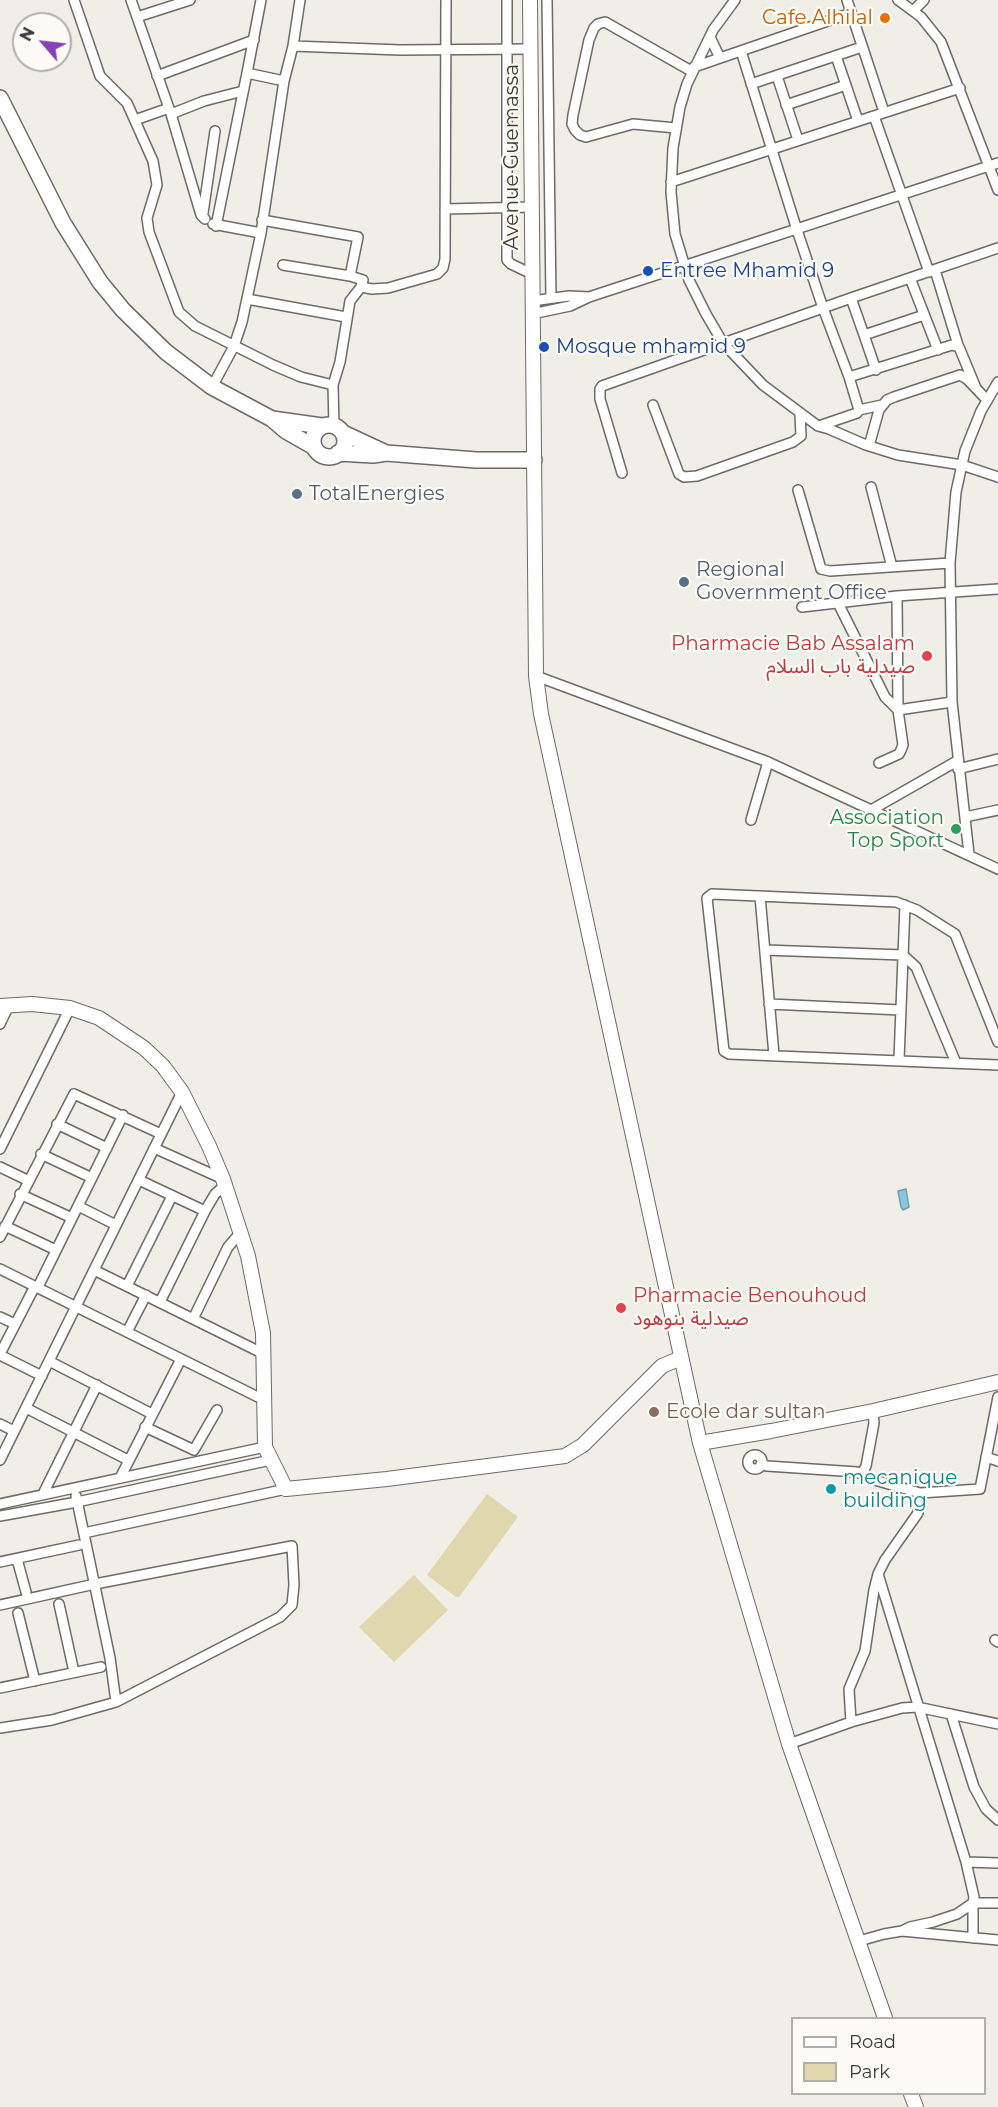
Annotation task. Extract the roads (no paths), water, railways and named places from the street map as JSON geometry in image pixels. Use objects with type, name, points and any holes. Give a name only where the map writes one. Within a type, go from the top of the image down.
[{"type":"main road","name":"Avenue Guemassa","points":[[530,0],[536,676],[543,726],[700,1443],[789,1744],[884,2017]]},
{"type":"main road","points":[[0,99],[63,222],[100,282],[145,333],[212,387],[272,419],[286,431],[325,456],[338,453],[374,455],[386,453],[476,460],[534,460]]},
{"type":"main road","points":[[272,419],[333,428],[386,453]]},
{"type":"main road","points":[[314,447],[314,435],[333,428]]},
{"type":"main road","points":[[333,428],[344,445],[338,453]]},
{"type":"main road","points":[[5,1005],[32,1004],[70,1008],[99,1018],[144,1048],[163,1066],[182,1092],[209,1146],[241,1232],[256,1291],[263,1333],[268,1454],[286,1489],[387,1479],[565,1456],[583,1445],[662,1366],[681,1358]]},
{"type":"main road","points":[[700,1443],[873,1411],[998,1382]]},
{"type":"street","points":[[74,0],[100,76],[128,104],[153,161],[156,192],[147,218],[149,232],[179,312],[186,319],[234,346],[301,377],[333,385]]},
{"type":"street","points":[[131,0],[170,111],[200,211],[205,219],[216,226],[261,233]]},
{"type":"street","points":[[137,17],[190,0]]},
{"type":"street","points":[[216,226],[261,0]]},
{"type":"street","points":[[212,387],[238,336],[247,299],[261,233],[284,81],[293,46],[300,0]]},
{"type":"street","points":[[361,287],[388,288],[437,274],[445,259],[446,0]]},
{"type":"street","points":[[507,0],[507,260],[532,274]]},
{"type":"street","points":[[547,0],[551,298]]},
{"type":"street","points":[[735,0],[710,37],[694,69],[680,107],[676,128],[671,182],[675,234],[684,267],[696,296],[723,343],[763,385],[818,426],[898,455],[962,465],[998,477]]},
{"type":"street","points":[[846,0],[884,112]]},
{"type":"street","points":[[898,0],[914,10],[941,42],[994,165],[998,190]]},
{"type":"street","points":[[914,10],[924,0]]},
{"type":"street","points":[[694,69],[851,13]]},
{"type":"street","points":[[676,128],[633,124],[586,137],[575,130],[572,124],[573,114],[589,40],[594,28],[606,22],[694,69]]},
{"type":"street","points":[[710,37],[720,58]]},
{"type":"street","points":[[157,76],[254,40]]},
{"type":"street","points":[[293,46],[445,51],[531,50]]},
{"type":"street","points":[[751,84],[862,47]]},
{"type":"street","points":[[741,51],[797,230],[849,377],[858,410]]},
{"type":"street","points":[[836,56],[858,121]]},
{"type":"street","points":[[247,73],[284,81]]},
{"type":"street","points":[[777,75],[798,140]]},
{"type":"street","points":[[786,105],[846,85]]},
{"type":"street","points":[[671,182],[960,88]]},
{"type":"street","points":[[135,120],[243,91]]},
{"type":"street","points":[[874,116],[957,345],[976,388]]},
{"type":"street","points":[[205,219],[203,207],[215,131]]},
{"type":"street","points":[[532,308],[570,306],[589,297],[994,165]]},
{"type":"street","points":[[445,209],[532,207]]},
{"type":"street","points":[[262,220],[358,237],[350,276]]},
{"type":"street","points":[[622,474],[600,399],[600,389],[606,384],[998,249]]},
{"type":"street","points":[[283,265],[363,280],[361,287],[350,301],[346,317],[340,362],[333,385],[333,428]]},
{"type":"street","points":[[910,278],[938,350]]},
{"type":"street","points":[[532,308],[551,298],[589,297]]},
{"type":"street","points":[[851,298],[876,370]]},
{"type":"street","points":[[247,299],[346,317]]},
{"type":"street","points":[[864,335],[924,315]]},
{"type":"street","points":[[849,377],[957,345]]},
{"type":"street","points":[[818,426],[857,413],[858,410],[882,405],[894,397],[960,375],[967,379],[987,400]]},
{"type":"street","points":[[969,854],[952,702],[950,563],[953,515],[962,465],[970,438],[998,381]]},
{"type":"street","points":[[654,405],[679,474],[684,477],[697,476],[793,442],[801,436],[800,414]]},
{"type":"street","points":[[870,446],[882,405]]},
{"type":"street","points":[[871,487],[892,567]]},
{"type":"street","points":[[798,490],[821,569],[826,572],[950,563]]},
{"type":"street","points":[[802,607],[897,596],[998,589]]},
{"type":"street","points":[[879,763],[898,754],[903,745],[898,710],[897,596]]},
{"type":"street","points":[[838,603],[885,697],[898,710]]},
{"type":"street","points":[[536,676],[768,762],[998,869]]},
{"type":"street","points":[[898,710],[952,702]]},
{"type":"street","points":[[873,809],[958,765],[998,759]]},
{"type":"street","points":[[750,819],[768,762]]},
{"type":"street","points":[[965,818],[998,810]]},
{"type":"street","points":[[998,1042],[955,934],[917,910],[896,902],[712,894],[707,898],[724,1051],[729,1054],[774,1054],[998,1065]]},
{"type":"street","points":[[760,896],[774,1054]]},
{"type":"street","points":[[899,1060],[905,905]]},
{"type":"street","points":[[765,950],[903,955],[916,967],[956,1063]]},
{"type":"street","points":[[770,1004],[902,1010]]},
{"type":"street","points":[[0,1024],[5,1005]]},
{"type":"street","points":[[0,1149],[70,1008]]},
{"type":"street","points":[[0,1460],[182,1092]]},
{"type":"street","points":[[0,1237],[27,1180],[74,1094],[161,1134]]},
{"type":"street","points":[[42,1376],[0,1354],[56,1250],[123,1115]]},
{"type":"street","points":[[57,1124],[106,1148]]},
{"type":"street","points":[[154,1148],[224,1182],[205,1212],[160,1302]]},
{"type":"street","points":[[41,1154],[92,1178]]},
{"type":"street","points":[[0,1167],[27,1180]]},
{"type":"street","points":[[139,1180],[205,1212]]},
{"type":"street","points":[[20,1194],[72,1218]]},
{"type":"street","points":[[127,1286],[172,1196]]},
{"type":"street","points":[[78,1206],[116,1225]]},
{"type":"street","points":[[5,1226],[56,1250]]},
{"type":"street","points":[[193,1319],[228,1247],[241,1232]]},
{"type":"street","points":[[0,1269],[266,1401]]},
{"type":"street","points":[[94,1270],[264,1354]]},
{"type":"street","points":[[128,1332],[146,1295]]},
{"type":"street","points":[[0,1317],[15,1324]]},
{"type":"street","points":[[120,1478],[181,1359]]},
{"type":"street","points":[[49,1361],[152,1414]]},
{"type":"street","points":[[43,1494],[97,1385]]},
{"type":"street","points":[[761,1464],[857,1472],[871,1479],[920,1493],[980,1489],[998,1398]]},
{"type":"street","points":[[26,1408],[128,1460]]},
{"type":"street","points":[[145,1427],[194,1450],[217,1410]]},
{"type":"street","points":[[862,1474],[866,1466],[874,1423],[873,1411]]},
{"type":"street","points":[[0,1424],[14,1431]]},
{"type":"street","points":[[0,1504],[120,1478],[268,1454]]},
{"type":"street","points":[[0,1516],[77,1502],[268,1454]]},
{"type":"street","points":[[986,1457],[998,1461]]},
{"type":"street","points":[[75,1488],[110,1658],[116,1702]]},
{"type":"street","points":[[84,1533],[286,1489]]},
{"type":"street","points":[[851,1722],[849,1689],[865,1651],[873,1590],[885,1560],[918,1513],[920,1493]]},
{"type":"street","points":[[0,1562],[79,1545]]},
{"type":"street","points":[[0,1605],[292,1546],[294,1584],[292,1605],[280,1617],[116,1702],[52,1720],[0,1728]]},
{"type":"street","points":[[17,1559],[26,1592]]},
{"type":"street","points":[[878,1574],[972,1884],[973,1938]]},
{"type":"street","points":[[59,1604],[75,1672]]},
{"type":"street","points":[[18,1613],[35,1681]]},
{"type":"street","points":[[0,1688],[101,1667]]},
{"type":"street","points":[[789,1744],[880,1713],[917,1707],[998,1724]]},
{"type":"street","points":[[951,1714],[974,1787],[986,1809],[998,1820]]},
{"type":"street","points":[[966,1862],[998,1863]]},
{"type":"street","points":[[902,1931],[948,1918],[974,1903],[998,1903]]},
{"type":"street","points":[[859,1941],[902,1931],[998,1940]]},
{"type":"water","points":[[906,1189],[909,1207],[903,1210],[898,1191]]},
{"type":"place","name":"Cafe Alhilal","points":[[885,18]]},
{"type":"place","name":"Entree Mhamid 9","points":[[648,271]]},
{"type":"place","name":"Mosque mhamid 9","points":[[544,347]]},
{"type":"place","name":"TotalEnergies","points":[[297,494]]},
{"type":"place","name":"Regional Government Office","points":[[684,582]]},
{"type":"place","name":"Pharmacie Bab Assalam صيدلية باب السلام","points":[[927,656]]},
{"type":"place","name":"Association Top Sport","points":[[956,829]]},
{"type":"place","name":"Pharmacie Benouhoud صيدلية بنوهود","points":[[621,1308]]},
{"type":"place","name":"Ecole dar sultan","points":[[654,1412]]},
{"type":"place","name":"mecanique building","points":[[831,1489]]}]
